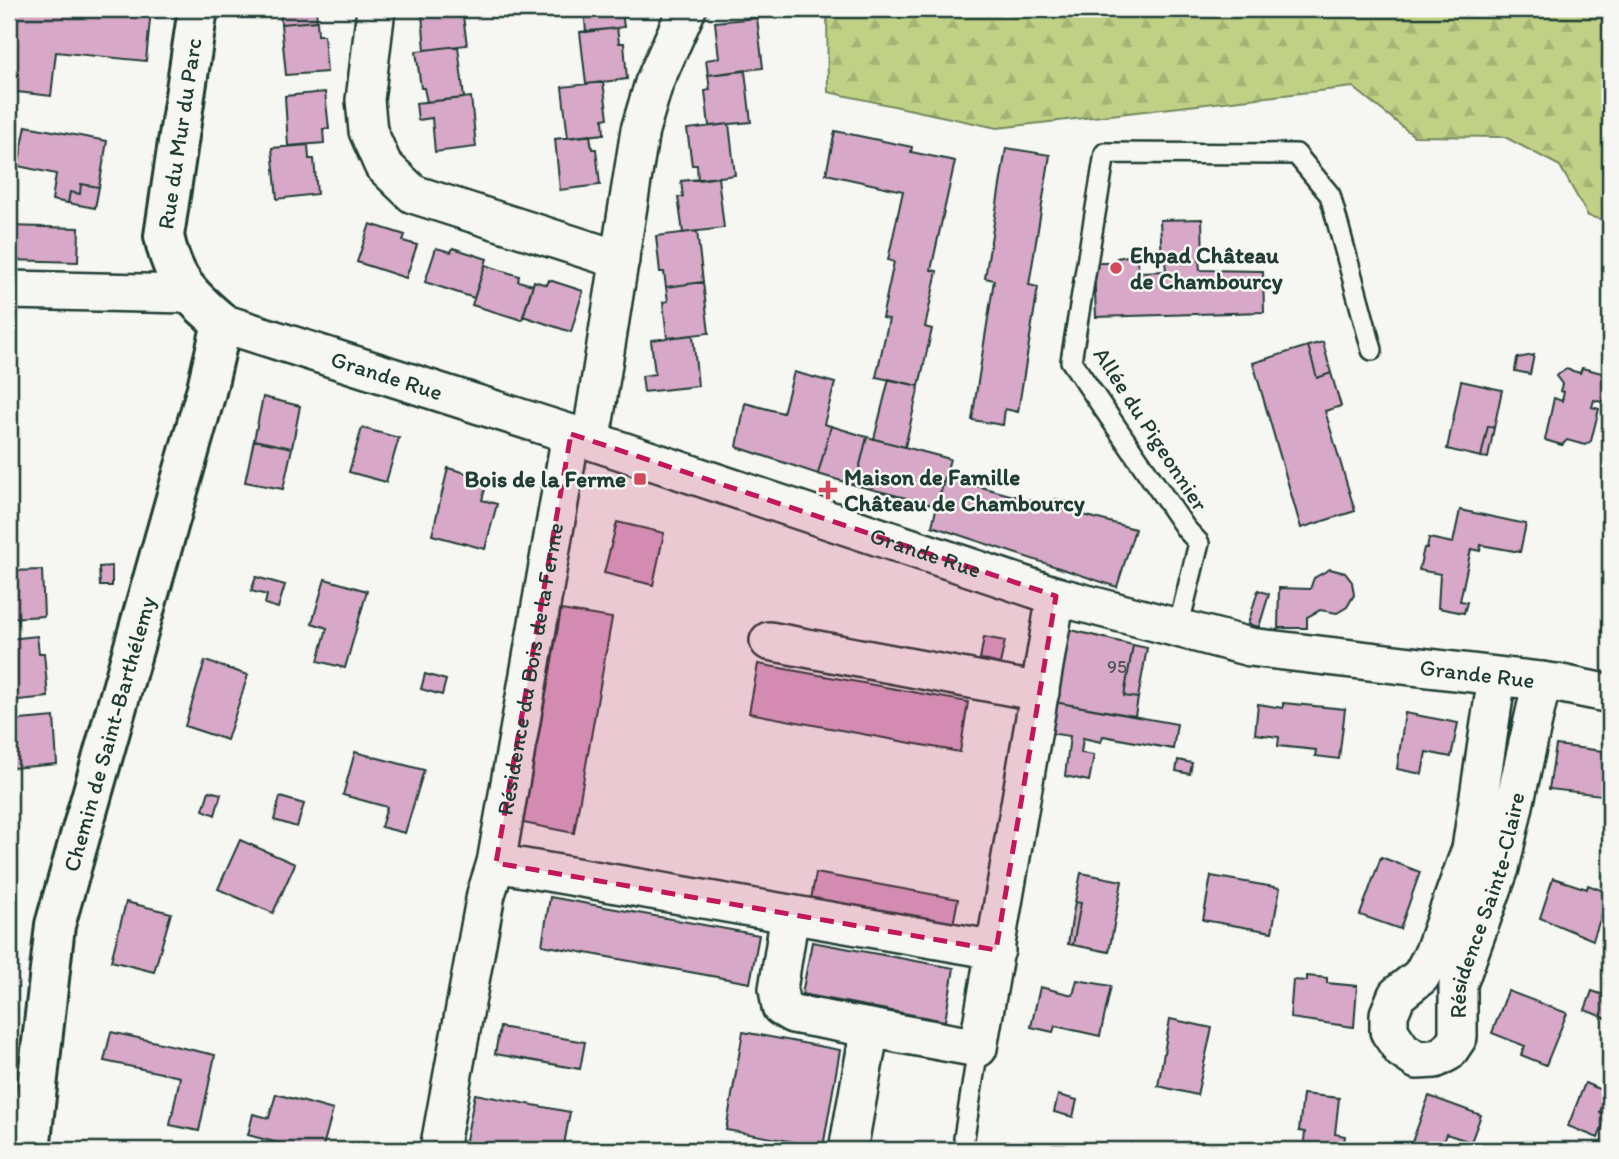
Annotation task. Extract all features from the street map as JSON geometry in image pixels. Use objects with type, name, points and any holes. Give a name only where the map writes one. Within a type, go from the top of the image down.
[{"type":"street","name":"Rue du Mur du Parc","points":[[188,294],[169,258],[164,236],[198,9]]},
{"type":"street","points":[[376,9],[366,100],[368,131],[383,165],[413,194],[620,260]]},
{"type":"street","name":"Résidence du Bois de la Ferme","points":[[439,1150],[485,894],[496,863],[581,437],[620,260],[640,130],[654,83],[687,9]]},
{"type":"street","points":[[9,290],[188,294]]},
{"type":"street","name":"Grande Rue","points":[[188,294],[222,323],[581,437],[1056,596],[1250,647],[1542,681],[1610,694]]},
{"type":"street","name":"Chemin de Saint-Barthélemy","points":[[30,1150],[55,925],[206,392],[222,323]]},
{"type":"street","points":[[790,914],[778,989],[781,1007],[793,1014],[978,1048],[1056,596]]},
{"type":"street","points":[[769,641],[1040,692]]},
{"type":"street","name":"Résidence Sainte-Claire","points":[[1497,677],[1471,849],[1433,954],[1421,976],[1397,995],[1389,1014],[1389,1031],[1402,1051],[1417,1060],[1435,1059],[1448,1052],[1458,1037],[1458,984],[1500,868],[1542,681]]},
{"type":"street","points":[[496,863],[996,950]]},
{"type":"street","points":[[848,1150],[870,1028]]},
{"type":"lane","name":"Allée du Pigeonnier","points":[[1178,628],[1199,543],[1186,529],[1072,361],[1105,153],[1296,154],[1330,195],[1372,350]]},
{"type":"lane","points":[[964,1138],[978,1048]]},
{"type":"highlighted area","points":[[571,434],[1056,596],[996,950],[496,863]]},
{"type":"green space","points":[[827,9],[1610,9],[1610,222],[1588,216],[1560,166],[1505,137],[1414,136],[1353,87],[997,128],[828,92]]},
{"type":"building","points":[[9,9],[16,9],[9,87]]},
{"type":"building","points":[[16,9],[151,9],[146,61],[56,52],[51,96],[9,91]]},
{"type":"building","points":[[280,9],[316,9],[317,21],[281,24]]},
{"type":"building","points":[[426,9],[462,9],[467,45],[425,50],[422,14],[426,13]]},
{"type":"building","points":[[584,9],[626,9],[626,12],[622,12],[624,27],[586,32]]},
{"type":"building","points":[[757,18],[763,68],[708,75],[706,60],[719,58],[715,22]]},
{"type":"building","points":[[317,21],[318,35],[324,35],[327,72],[286,75],[281,24]]},
{"type":"building","points":[[617,28],[619,43],[624,43],[627,79],[586,84],[580,32]]},
{"type":"building","points":[[458,46],[464,98],[427,102],[424,88],[421,88],[416,51]]},
{"type":"building","points":[[745,71],[751,122],[709,126],[705,91],[710,90],[708,75]]},
{"type":"building","points":[[603,82],[608,118],[603,119],[604,134],[568,138],[562,87]]},
{"type":"building","points":[[325,92],[329,129],[323,129],[324,143],[288,146],[285,96]]},
{"type":"building","points":[[471,97],[476,147],[435,152],[432,118],[418,120],[416,103]]},
{"type":"building","points":[[729,124],[735,175],[698,180],[697,165],[692,165],[687,129]]},
{"type":"building","points":[[26,126],[107,141],[99,187],[81,184],[80,194],[70,192],[68,203],[52,200],[56,174],[18,166]]},
{"type":"building","points":[[835,131],[912,147],[911,152],[955,161],[931,270],[937,271],[925,327],[932,329],[919,386],[876,377],[889,319],[882,318],[894,262],[888,260],[903,191],[826,174]]},
{"type":"building","points":[[590,135],[592,149],[596,149],[600,185],[560,190],[555,139]]},
{"type":"building","points":[[308,145],[309,159],[314,159],[317,194],[277,199],[272,148]]},
{"type":"building","points":[[1006,148],[1050,155],[1029,285],[1038,287],[1018,412],[1005,409],[1003,425],[972,420],[994,280],[985,278]]},
{"type":"building","points":[[718,177],[724,228],[683,233],[678,197],[683,197],[681,181]]},
{"type":"building","points":[[81,184],[99,187],[95,208],[68,203],[70,192],[80,194]]},
{"type":"building","name":"Ehpad Château de Chambourcy","points":[[1202,219],[1203,259],[1199,259],[1200,270],[1263,271],[1264,312],[1096,317],[1094,263],[1113,263],[1117,258],[1127,256],[1137,261],[1139,272],[1166,271],[1165,261],[1162,261],[1160,220]]},
{"type":"building","points":[[370,224],[405,235],[403,241],[417,245],[406,278],[357,262]]},
{"type":"building","points":[[9,226],[79,228],[78,262],[9,260]]},
{"type":"building","points":[[697,231],[703,282],[666,287],[664,272],[660,272],[656,236]]},
{"type":"building","points":[[436,248],[451,252],[453,248],[487,259],[474,298],[425,282]]},
{"type":"building","points":[[485,265],[519,276],[518,281],[533,285],[522,320],[472,305]]},
{"type":"building","points":[[549,280],[583,291],[571,332],[523,316],[534,281],[547,285]]},
{"type":"building","points":[[703,282],[709,333],[667,338],[663,302],[668,301],[666,287]]},
{"type":"building","points":[[693,335],[698,386],[644,392],[642,376],[655,374],[651,340]]},
{"type":"building","points":[[1323,342],[1331,373],[1317,378],[1308,346]]},
{"type":"building","points":[[1308,346],[1317,378],[1331,373],[1341,406],[1325,411],[1355,511],[1301,528],[1253,363]]},
{"type":"building","points":[[1534,355],[1530,374],[1515,371],[1517,358]]},
{"type":"building","points":[[1582,368],[1610,375],[1609,397],[1601,402],[1594,400],[1592,407],[1599,409],[1591,441],[1585,445],[1567,440],[1562,445],[1545,440],[1554,398],[1562,401],[1564,392],[1560,391],[1562,384],[1556,376],[1566,369],[1580,373]]},
{"type":"building","points":[[794,372],[835,383],[824,424],[831,426],[818,474],[737,447],[745,403],[783,413]]},
{"type":"building","points":[[889,379],[919,386],[905,447],[874,439]]},
{"type":"building","points":[[1461,381],[1502,390],[1494,428],[1488,426],[1481,457],[1447,449]]},
{"type":"building","points":[[263,397],[300,406],[292,448],[254,440]]},
{"type":"building","points":[[831,426],[867,437],[855,485],[818,474]]},
{"type":"building","points":[[1488,426],[1494,428],[1488,458],[1481,457]]},
{"type":"building","points":[[362,428],[399,438],[386,482],[349,472]]},
{"type":"building","points":[[867,437],[950,459],[937,506],[855,485]]},
{"type":"building","points":[[254,440],[292,448],[283,489],[245,482]]},
{"type":"building","points":[[448,468],[488,479],[482,500],[497,504],[485,549],[432,535]]},
{"type":"building","points":[[944,477],[1135,529],[1117,587],[932,526]]},
{"type":"building","points":[[1056,499],[1085,507],[1083,515],[1053,507]]},
{"type":"building","points":[[1460,510],[1526,524],[1520,552],[1481,545],[1480,551],[1471,549],[1460,601],[1467,602],[1464,613],[1438,608],[1440,574],[1419,570],[1429,538],[1453,543]]},
{"type":"building","points":[[617,522],[664,533],[653,585],[604,573]]},
{"type":"building","points":[[112,566],[112,586],[100,586],[99,567]]},
{"type":"building","points":[[1330,569],[1345,573],[1352,582],[1354,595],[1347,607],[1337,613],[1320,610],[1307,617],[1307,628],[1278,628],[1279,588],[1310,589],[1314,578]]},
{"type":"building","points":[[42,570],[44,616],[9,618],[9,571]]},
{"type":"building","points":[[256,577],[285,585],[278,608],[265,604],[267,595],[251,591]]},
{"type":"building","points":[[325,579],[367,591],[345,668],[318,661],[327,628],[312,623]]},
{"type":"building","points":[[1258,590],[1269,594],[1259,627],[1248,624]]},
{"type":"building","points":[[1610,597],[1610,634],[1602,632]]},
{"type":"building","points":[[561,610],[612,618],[574,833],[523,823]]},
{"type":"building","points":[[1067,629],[1133,645],[1124,696],[1138,698],[1135,716],[1054,702]]},
{"type":"building","points":[[37,636],[39,653],[44,653],[48,697],[9,701],[9,639]]},
{"type":"building","points":[[984,637],[1005,641],[1000,664],[980,659]]},
{"type":"building","points":[[1133,645],[1147,648],[1138,698],[1124,696]]},
{"type":"building","points":[[205,661],[248,675],[227,740],[185,726]]},
{"type":"building","points":[[758,664],[968,702],[960,752],[749,713]]},
{"type":"building","points":[[425,674],[446,680],[442,695],[421,689]]},
{"type":"building","points":[[1054,702],[1177,724],[1173,749],[1103,736],[1101,742],[1083,738],[1081,753],[1094,755],[1089,781],[1065,776],[1070,736],[1048,733]]},
{"type":"building","points":[[1283,703],[1345,709],[1339,759],[1315,756],[1316,750],[1278,746],[1279,737],[1255,734],[1258,704],[1283,708]]},
{"type":"building","points":[[1405,713],[1458,723],[1451,757],[1426,752],[1422,774],[1397,769]]},
{"type":"building","points":[[54,717],[57,764],[13,768],[9,721]]},
{"type":"building","points":[[1556,745],[1610,752],[1610,796],[1549,789]]},
{"type":"building","points":[[355,752],[424,770],[405,833],[381,827],[387,807],[343,795]]},
{"type":"building","points":[[1178,760],[1192,763],[1190,774],[1176,771]]},
{"type":"building","points":[[209,791],[221,794],[215,815],[203,810]]},
{"type":"building","points":[[280,797],[304,804],[297,827],[274,820]]},
{"type":"building","points":[[240,840],[295,864],[273,913],[218,889]]},
{"type":"building","points":[[1381,857],[1420,872],[1400,929],[1360,915]]},
{"type":"building","points":[[816,873],[958,899],[953,925],[811,899]]},
{"type":"building","points":[[1081,873],[1122,881],[1109,952],[1073,945],[1081,903],[1075,902]]},
{"type":"building","points":[[1211,876],[1280,888],[1272,932],[1203,920]]},
{"type":"building","points":[[1553,878],[1587,889],[1588,885],[1609,893],[1593,940],[1540,918]]},
{"type":"building","points":[[550,897],[759,935],[750,983],[542,945]]},
{"type":"building","points":[[126,902],[171,913],[154,972],[111,961]]},
{"type":"building","points":[[1075,902],[1081,903],[1073,945],[1068,944]]},
{"type":"building","points":[[812,942],[954,968],[945,1021],[802,994]]},
{"type":"building","points":[[1307,976],[1327,978],[1327,983],[1357,986],[1354,1027],[1290,1018],[1293,980],[1307,981]]},
{"type":"building","points":[[1077,980],[1111,986],[1100,1036],[1055,1026],[1053,1032],[1031,1027],[1040,987],[1073,995]]},
{"type":"building","points":[[1508,991],[1567,1013],[1546,1065],[1521,1055],[1525,1046],[1492,1033]]},
{"type":"building","points":[[1592,991],[1610,997],[1610,1020],[1585,1010]]},
{"type":"building","points":[[1170,1019],[1212,1028],[1197,1095],[1158,1086]]},
{"type":"building","points":[[500,1027],[585,1042],[580,1069],[495,1054]]},
{"type":"building","points":[[111,1032],[215,1055],[199,1131],[170,1125],[180,1077],[104,1061]]},
{"type":"building","points":[[743,1032],[840,1050],[823,1147],[726,1130]]},
{"type":"building","points":[[1585,1083],[1608,1093],[1600,1112],[1607,1115],[1598,1138],[1568,1126]]},
{"type":"building","points":[[276,1094],[333,1110],[322,1150],[304,1150],[248,1135],[253,1114],[269,1118]]},
{"type":"building","points":[[475,1094],[570,1112],[563,1150],[464,1150]]},
{"type":"building","points":[[1303,1094],[1339,1098],[1335,1134],[1345,1136],[1343,1150],[1303,1150],[1305,1132],[1299,1131]]},
{"type":"building","points":[[1058,1095],[1077,1100],[1073,1117],[1054,1112]]},
{"type":"building","points":[[1429,1096],[1481,1115],[1471,1142],[1446,1134],[1440,1150],[1409,1150]]},
{"type":"place","name":"Ehpad Château de Chambourcy","points":[[1116,268]]},
{"type":"place","name":"Bois de la Ferme","points":[[640,479]]},
{"type":"place","name":"Maison de Famille Château de Chambourcy","points":[[828,490]]}]
